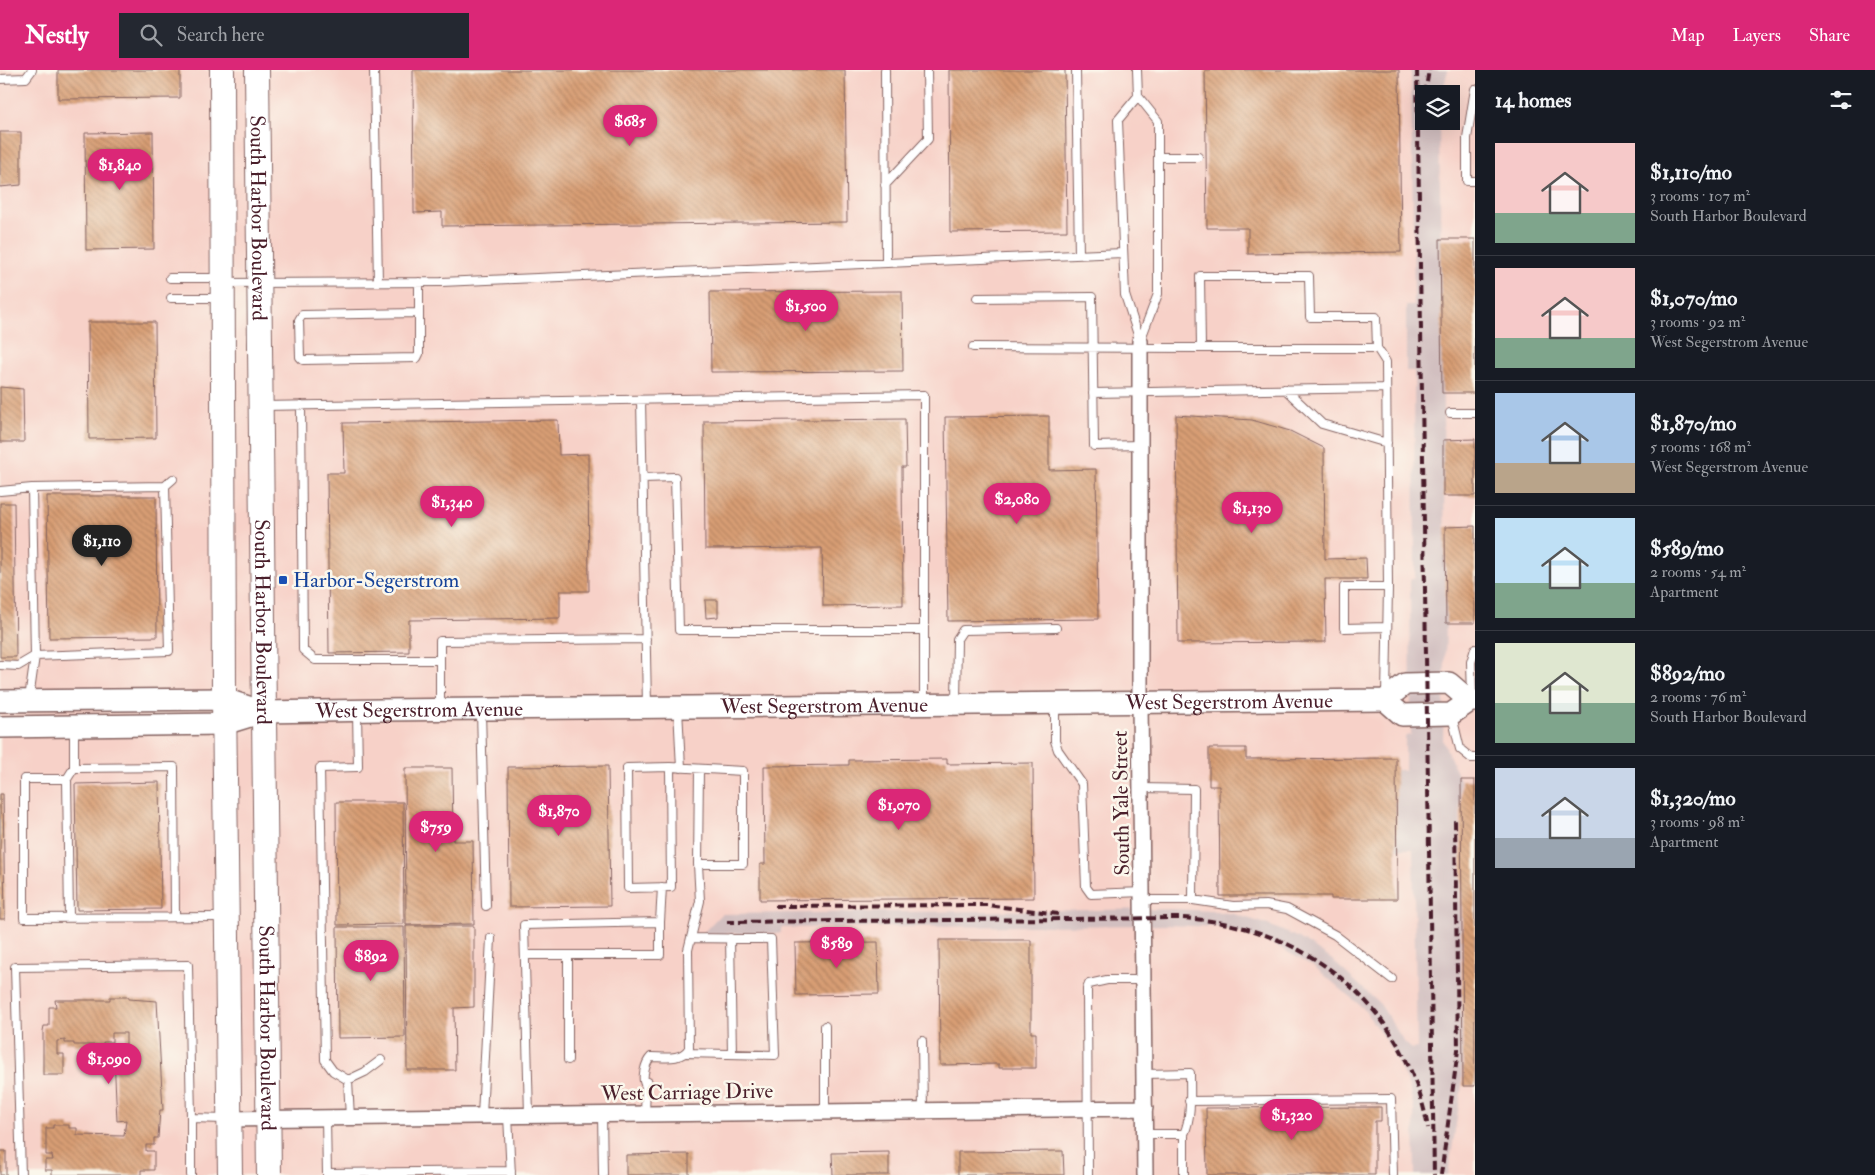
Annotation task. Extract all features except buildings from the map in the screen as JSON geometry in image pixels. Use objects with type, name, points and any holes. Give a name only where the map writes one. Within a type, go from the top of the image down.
[{"type":"main road","name":"South Harbor Boulevard","points":[[222,70],[224,724],[230,1175]]},
{"type":"main road","name":"South Harbor Boulevard","points":[[257,70],[269,1175]]},
{"type":"main road","points":[[1449,683],[1472,701],[1451,714],[1402,715],[1385,700],[1405,684],[1449,683]]},
{"type":"main road","name":"West Segerstrom Avenue","points":[[0,701],[224,699],[263,712]]},
{"type":"main road","name":"West Segerstrom Avenue","points":[[0,727],[224,724],[263,712],[357,710],[1385,700]]},
{"type":"street","name":"South Yale Street","points":[[1140,343],[1140,702],[1145,1175]]},
{"type":"street","name":"West Carriage Drive","points":[[230,1119],[1145,1108]]},
{"type":"lane","points":[[0,79],[26,78],[32,70]]},
{"type":"lane","points":[[374,70],[378,282]]},
{"type":"lane","points":[[885,70],[886,264]]},
{"type":"lane","points":[[885,184],[928,139],[927,70]]},
{"type":"lane","points":[[1076,70],[1079,255]]},
{"type":"lane","points":[[1137,70],[1138,96],[1158,121],[1158,294],[1140,343]]},
{"type":"lane","points":[[1475,89],[1467,138],[1467,181],[1475,180]]},
{"type":"lane","points":[[1138,96],[1118,120],[1124,296],[1140,343]]},
{"type":"lane","points":[[1158,157],[1198,157]]},
{"type":"lane","points":[[170,298],[224,286],[259,283],[419,282],[1123,253]]},
{"type":"lane","points":[[1201,348],[1200,276],[1309,276],[1310,317],[1376,317],[1377,348],[1386,362],[1388,587],[1385,700]]},
{"type":"lane","points":[[170,278],[224,286]]},
{"type":"lane","points":[[418,313],[302,315],[299,320],[300,357],[303,360],[416,358],[419,354],[419,282]]},
{"type":"lane","points":[[977,298],[1092,297],[1094,446],[1141,445]]},
{"type":"lane","points":[[973,346],[1093,347],[1140,343],[1201,348],[1377,348]]},
{"type":"lane","points":[[1093,393],[1386,388]]},
{"type":"lane","points":[[1285,390],[1322,424],[1387,443]]},
{"type":"lane","points":[[260,406],[924,395],[924,704]]},
{"type":"lane","points":[[641,400],[647,707]]},
{"type":"lane","points":[[301,405],[303,650],[315,660],[439,660]]},
{"type":"lane","points":[[1450,413],[1475,413]]},
{"type":"lane","points":[[642,478],[675,477],[679,630],[924,630]]},
{"type":"lane","points":[[0,490],[166,486],[173,479]]},
{"type":"lane","points":[[0,665],[18,666],[35,656],[169,651],[166,486]]},
{"type":"lane","points":[[29,701],[35,656],[32,488]]},
{"type":"lane","points":[[1387,627],[1344,628],[1344,587],[1388,587]]},
{"type":"lane","points":[[956,704],[957,639],[963,630],[1056,628]]},
{"type":"lane","points":[[440,710],[440,641],[646,639]]},
{"type":"lane","points":[[1472,701],[1471,662],[1475,649]]},
{"type":"lane","points":[[1055,704],[1055,741],[1058,750],[1082,784],[1086,887],[1091,894],[1193,900],[1233,906],[1266,905],[1288,909],[1335,935],[1392,979]]},
{"type":"lane","points":[[678,707],[680,768]]},
{"type":"lane","points":[[481,709],[486,906]]},
{"type":"lane","points":[[348,1080],[334,1071],[325,1060],[320,768],[358,767],[357,710]]},
{"type":"lane","points":[[1451,714],[1460,749],[1471,758],[1475,758]]},
{"type":"lane","points":[[69,918],[67,779],[74,768],[74,726]]},
{"type":"lane","points":[[74,768],[174,767],[175,917]]},
{"type":"lane","points":[[670,767],[671,887],[628,888],[627,768],[670,767],[743,770],[743,864],[698,864]]},
{"type":"lane","points":[[686,1053],[689,1048],[688,950],[700,901],[698,864],[699,769]]},
{"type":"lane","points":[[67,779],[24,779],[24,918],[227,917]]},
{"type":"lane","points":[[1142,788],[1194,789],[1193,900]]},
{"type":"lane","points":[[525,955],[660,955],[662,887]]},
{"type":"lane","points":[[529,1116],[524,925],[660,922]]},
{"type":"lane","points":[[482,1116],[492,938]]},
{"type":"lane","points":[[645,1114],[648,1077],[646,1061],[651,1057],[676,1057],[686,1053],[775,1055],[771,939],[691,938]]},
{"type":"lane","points":[[730,938],[732,1054]]},
{"type":"lane","points":[[568,955],[568,1060]]},
{"type":"lane","points":[[21,1175],[15,967],[188,966],[191,1175]]},
{"type":"lane","points":[[1088,1175],[1086,1108],[1087,989],[1089,984],[1107,980],[1144,980]]},
{"type":"lane","points":[[825,1026],[825,1112]]},
{"type":"lane","points":[[922,1041],[924,1111]]},
{"type":"lane","points":[[348,1080],[365,1072],[381,1060]]},
{"type":"lane","points":[[1145,1074],[1190,1073],[1187,1126],[1184,1134],[1184,1175]]},
{"type":"lane","points":[[348,1080],[350,1118]]},
{"type":"lane","points":[[1189,1101],[1390,1099],[1393,1175]]},
{"type":"lane","points":[[602,1114],[603,1175]]},
{"type":"lane","points":[[326,1118],[327,1174],[511,1173],[508,1116]]},
{"type":"lane","points":[[190,1118],[230,1119]]},
{"type":"lane","points":[[1145,1134],[1184,1134]]},
{"type":"shaded area","points":[[0,70],[1475,70],[1475,1175],[0,1175]]},
{"type":"shaded area","points":[[1411,70],[1448,70],[1444,85],[1415,85],[1415,130],[1439,130],[1446,623],[1443,741],[1460,780],[1462,1086],[1448,1175],[1415,1175],[1414,1109],[1409,1087],[1391,1049],[1363,1008],[1316,968],[1275,945],[1246,935],[1216,927],[1166,925],[781,928],[781,933],[702,934],[721,914],[1176,909],[1234,914],[1266,924],[1299,938],[1331,959],[1380,1004],[1405,1043],[1412,1049],[1417,1048],[1413,849],[1397,849],[1396,770],[1405,770],[1405,736],[1411,735],[1410,579],[1415,577],[1414,371],[1406,371],[1406,306],[1414,306]]},
{"type":"railway","points":[[1417,70],[1434,1175]]},
{"type":"railway","points":[[1426,85],[1429,70]]},
{"type":"railway","points":[[1441,1175],[1458,1050],[1455,820]]},
{"type":"railway","points":[[775,906],[988,905],[1058,914]]},
{"type":"railway","points":[[727,922],[1181,918],[1226,924],[1268,936],[1307,955],[1342,979],[1373,1009],[1397,1044],[1416,1084],[1428,1128]]},
{"type":"place","name":"Harbor-Segerstrom","points":[[283,580]]}]
